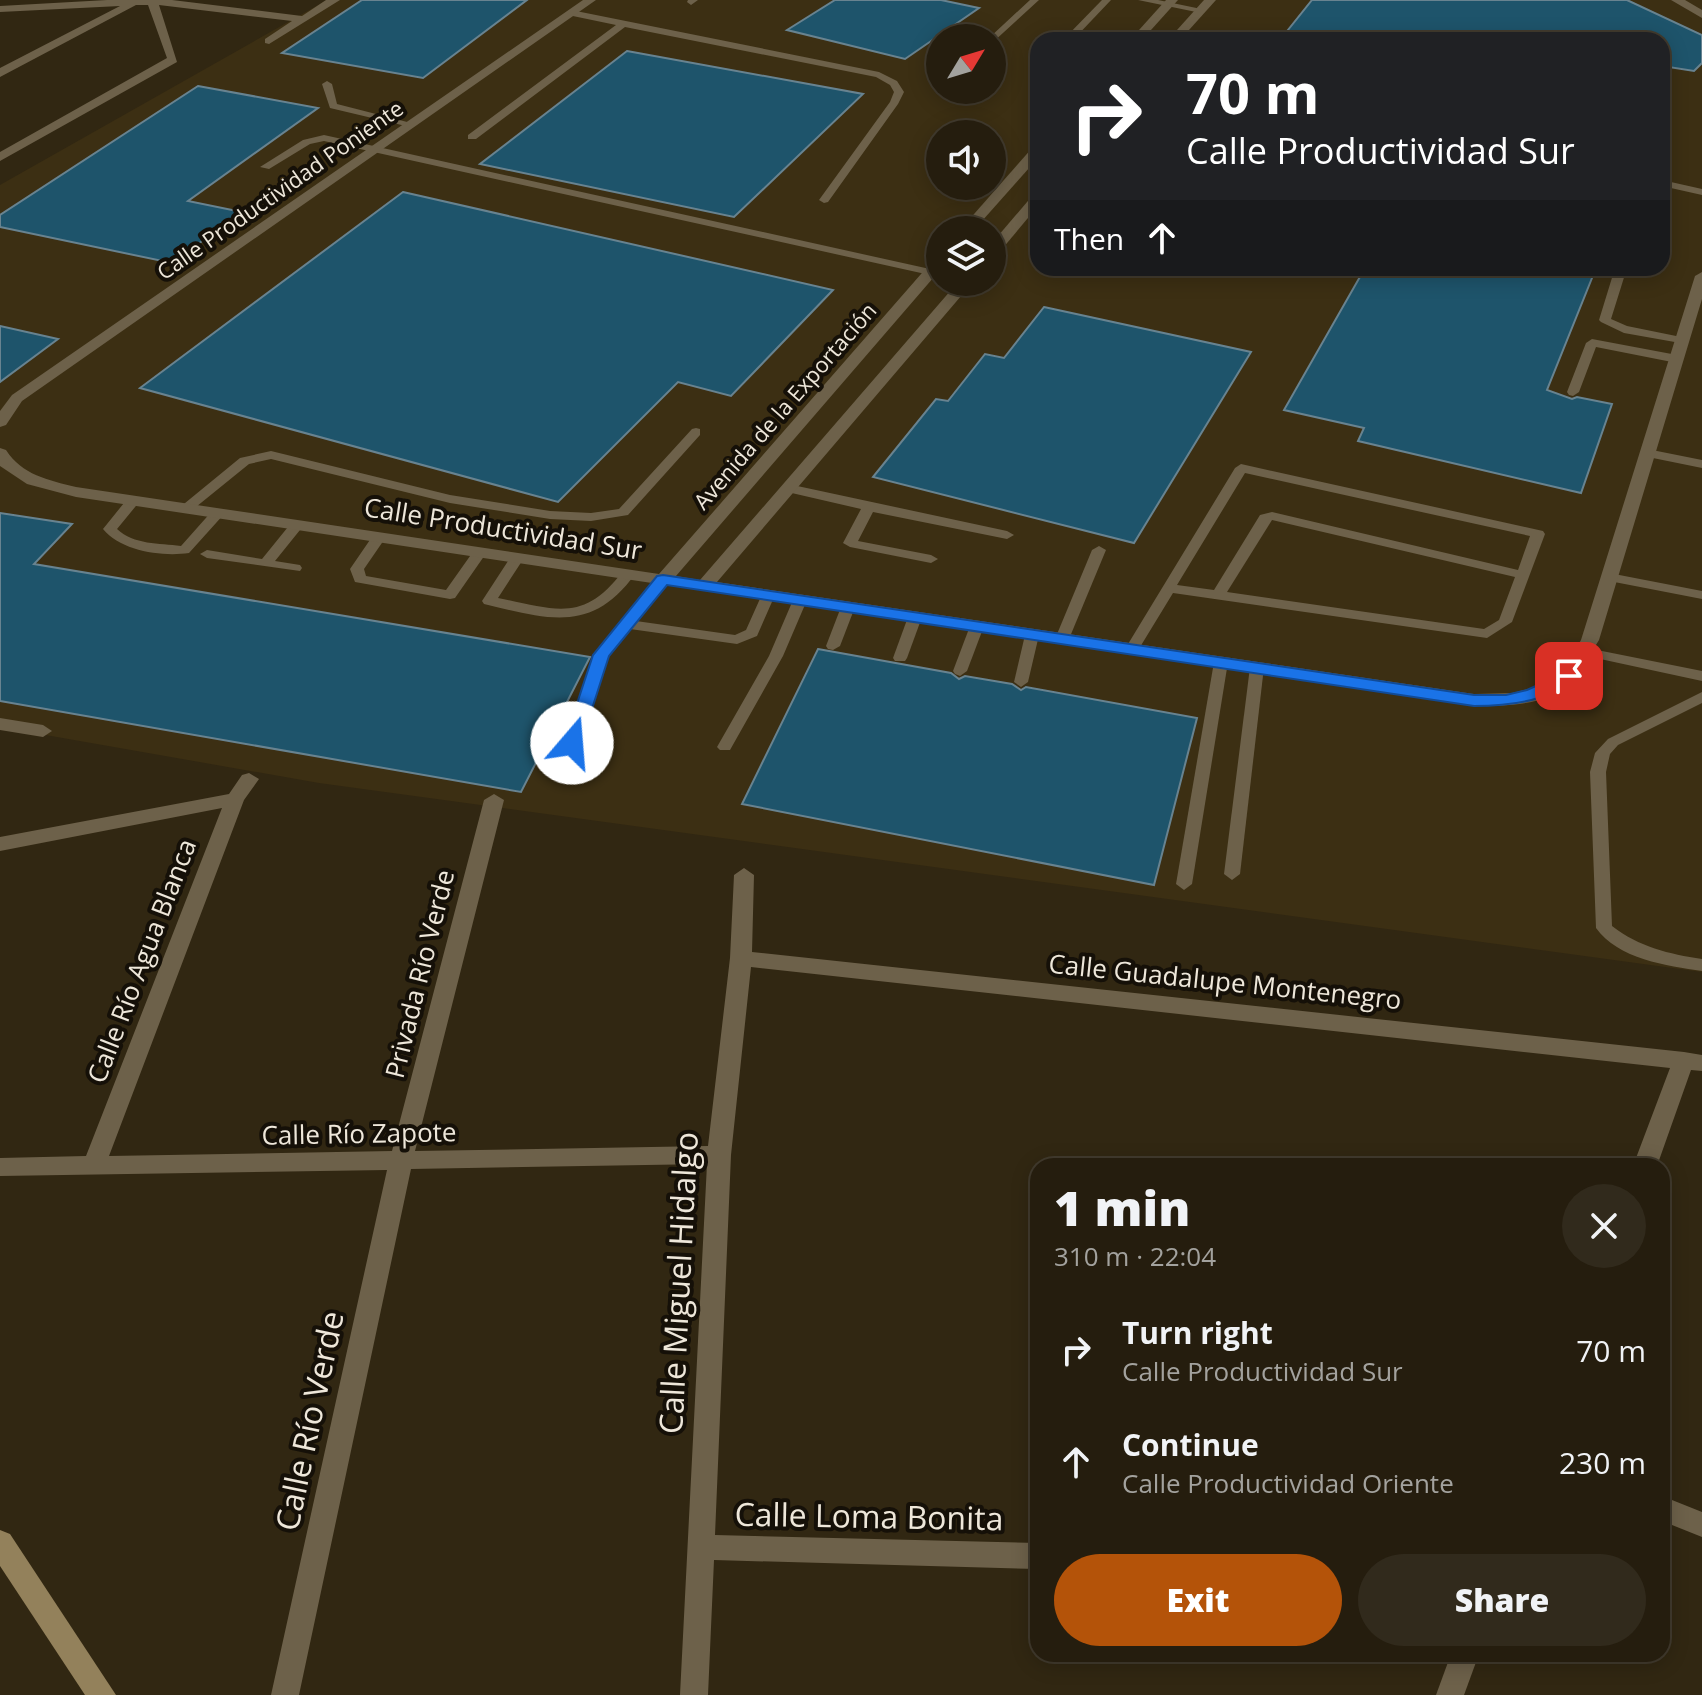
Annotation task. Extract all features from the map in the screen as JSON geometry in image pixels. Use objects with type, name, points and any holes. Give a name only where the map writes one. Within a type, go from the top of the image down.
[{"type":"street","points":[[0,9],[152,0],[199,2],[302,19]]},
{"type":"street","points":[[0,157],[173,59],[152,0]]},
{"type":"street","points":[[269,41],[334,0]]},
{"type":"street","name":"Calle Productividad Poniente","points":[[0,422],[17,398],[590,0]]},
{"type":"street","points":[[1181,32],[1210,0]]},
{"type":"street","points":[[1677,0],[1702,15]]},
{"type":"street","points":[[0,73],[139,1]]},
{"type":"street","points":[[1143,32],[1170,2]]},
{"type":"street","points":[[0,56],[39,53]]},
{"type":"street","points":[[0,138],[24,144]]},
{"type":"street","points":[[1004,216],[1030,165]]},
{"type":"street","points":[[994,216],[1030,201]]},
{"type":"street","name":"Avenida de la Exportación","points":[[663,580],[926,276]]},
{"type":"street","name":"Calle Productividad Sur","points":[[0,453],[3,461],[23,478],[76,492],[1474,700],[1506,700],[1532,694],[1569,676],[1590,640],[1702,276]]},
{"type":"street","points":[[704,586],[954,296]]},
{"type":"street","points":[[0,724],[43,731]]},
{"type":"street","name":"Calle Río Agua Blanca","points":[[93,1167],[235,799],[249,779]]},
{"type":"street","points":[[0,844],[235,799]]},
{"type":"street","name":"Privada Río Verde","points":[[401,1161],[494,800]]},
{"type":"street","name":"Calle Miguel Hidalgo","points":[[694,1695],[719,1155],[741,958],[744,875]]},
{"type":"street","name":"Calle Guadalupe Montenegro","points":[[741,958],[1693,1061]]},
{"type":"street","points":[[1649,1158],[1693,1061]]},
{"type":"street","name":"Calle Río Zapote","points":[[0,1167],[719,1155]]},
{"type":"street","name":"Calle Río Verde","points":[[285,1695],[401,1161]]},
{"type":"street","points":[[1670,1511],[1702,1525]]},
{"type":"street","points":[[0,1543],[102,1695]]},
{"type":"street","name":"Calle Loma Bonita","points":[[699,1547],[1030,1556]]},
{"type":"street","points":[[1450,1695],[1462,1662]]},
{"type":"lane","points":[[1006,27],[1035,0]]},
{"type":"lane","points":[[1076,32],[1107,0]]},
{"type":"lane","points":[[1142,0],[1170,2],[1201,10]]},
{"type":"lane","points":[[571,13],[879,75],[894,83],[899,92],[895,102],[824,200]]},
{"type":"lane","points":[[472,137],[622,25]]},
{"type":"lane","points":[[327,84],[333,106],[410,124]]},
{"type":"lane","points":[[265,167],[318,138],[926,264]]},
{"type":"lane","points":[[1670,185],[1702,192]]},
{"type":"lane","points":[[1619,276],[1605,320],[1624,329],[1682,341]]},
{"type":"lane","points":[[1573,392],[1592,343],[1677,359]]},
{"type":"lane","points":[[186,508],[245,461],[271,455],[438,495],[525,511],[609,517],[623,512],[696,432]]},
{"type":"lane","points":[[1647,453],[1702,464]]},
{"type":"lane","points":[[1132,649],[1241,468],[1538,534],[1505,622],[1487,634],[1475,635],[1169,588]]},
{"type":"lane","points":[[788,488],[1007,535]]},
{"type":"lane","points":[[133,501],[110,529],[115,536],[131,542],[184,550],[218,513]]},
{"type":"lane","points":[[869,507],[850,543],[931,559]]},
{"type":"lane","points":[[1218,596],[1265,518],[1272,516],[1522,575]]},
{"type":"lane","points":[[266,563],[297,525]]},
{"type":"lane","points":[[379,537],[357,569],[360,579],[450,595],[480,552]]},
{"type":"lane","points":[[1062,639],[1099,550]]},
{"type":"lane","points":[[207,554],[295,568]]},
{"type":"lane","points":[[517,558],[489,601],[567,613],[586,612],[614,597],[628,574]]},
{"type":"lane","points":[[1609,577],[1702,595]]},
{"type":"lane","points":[[572,743],[601,655],[663,580]]},
{"type":"lane","points":[[626,624],[737,640],[752,633],[768,595]]},
{"type":"lane","points":[[725,747],[776,656],[800,600]]},
{"type":"lane","points":[[833,646],[848,607]]},
{"type":"lane","points":[[900,658],[915,617]]},
{"type":"lane","points":[[960,671],[977,626]]},
{"type":"lane","points":[[1021,682],[1032,635]]},
{"type":"lane","points":[[1582,651],[1702,676]]},
{"type":"lane","points":[[1184,884],[1221,662]]},
{"type":"lane","points":[[1232,874],[1257,667]]},
{"type":"lane","points":[[1702,697],[1613,742],[1603,753],[1598,772],[1604,928],[1626,947],[1657,958],[1702,965]]},
{"type":"shaded area","points":[[327,0],[1702,0],[1702,972],[319,783],[0,727],[0,185]]},
{"type":"building","points":[[362,0],[527,0],[423,78],[282,53]]},
{"type":"building","points":[[835,0],[941,0],[979,8],[956,24],[926,24],[926,45],[905,59],[787,30]]},
{"type":"building","points":[[1312,0],[1627,0],[1702,35],[1702,63],[1694,71],[1670,67],[1670,32],[1286,32]]},
{"type":"building","points":[[627,51],[863,94],[734,217],[480,164]]},
{"type":"building","points":[[198,86],[318,108],[188,201],[242,212],[172,263],[0,227],[0,215]]},
{"type":"building","points":[[403,192],[833,290],[731,396],[678,382],[558,502],[140,388]]},
{"type":"building","points":[[1360,276],[1593,276],[1547,390],[1572,399],[1577,397],[1612,404],[1581,493],[1358,441],[1364,428],[1284,410]]},
{"type":"building","points":[[1044,307],[1251,352],[1134,543],[873,477],[936,399],[948,401],[985,354],[1004,358]]},
{"type":"building","points":[[0,326],[58,339],[0,382]]},
{"type":"building","points":[[0,513],[72,524],[34,564],[590,657],[521,792],[0,701]]},
{"type":"building","points":[[818,649],[951,673],[959,679],[965,676],[1012,684],[1021,690],[1026,687],[1197,718],[1154,885],[742,804]]},
{"type":"route","points":[[572,743],[601,655],[663,580],[1474,700],[1506,700],[1532,694],[1569,676]]}]
